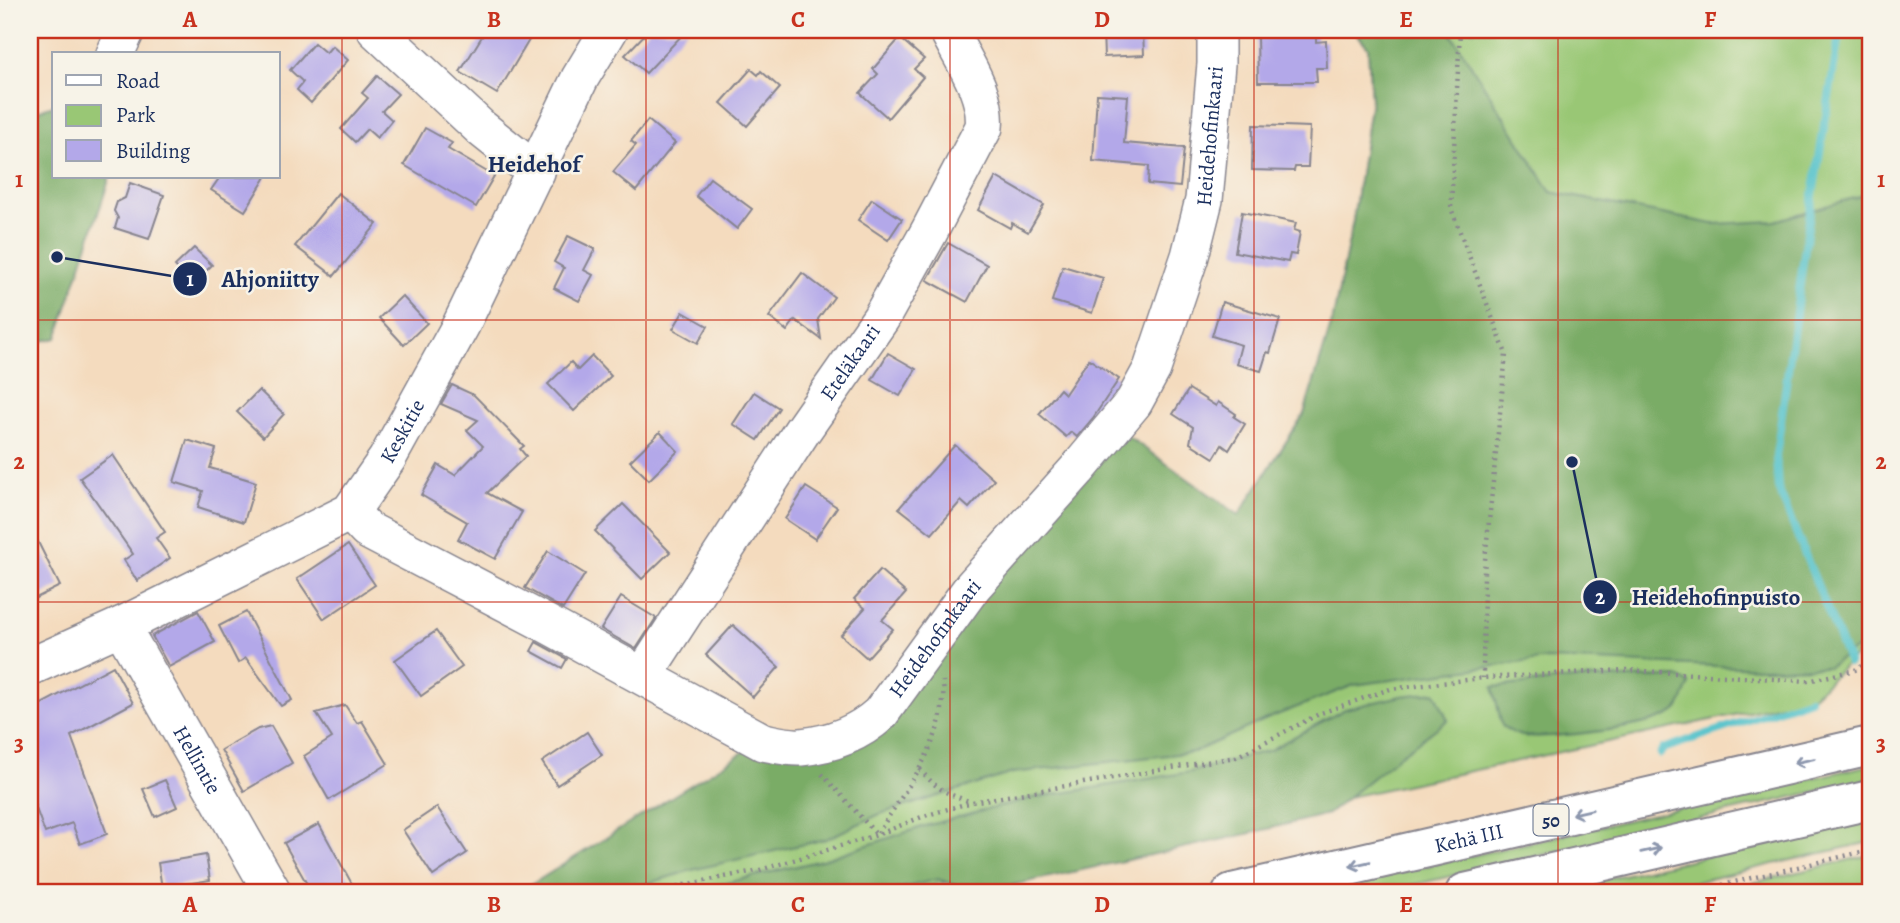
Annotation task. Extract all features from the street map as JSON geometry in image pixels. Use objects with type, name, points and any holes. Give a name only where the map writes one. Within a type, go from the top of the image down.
[{"type":"highway","name":"Kehä III","points":[[1232,893],[1870,746]]},
{"type":"highway","points":[[1465,893],[1870,800]]},
{"type":"street","points":[[116,52],[125,30]]},
{"type":"street","points":[[376,30],[482,129],[536,172]]},
{"type":"street","name":"Keskitie","points":[[30,667],[350,512],[387,459],[461,325],[579,78],[609,30]]},
{"type":"street","name":"Eteläkaari","points":[[643,676],[802,431],[881,318],[984,127],[986,112],[980,95],[948,30]]},
{"type":"street","name":"Heidehofinkaari","points":[[350,512],[366,530],[762,742],[799,747],[852,735],[865,728],[880,714],[973,586],[1134,402],[1152,369],[1190,256],[1204,200],[1216,64],[1216,30]]},
{"type":"street","name":"Hellintie","points":[[121,625],[273,893]]},
{"type":"path","points":[[1460,30],[1451,208],[1506,354],[1484,570],[1483,678]]},
{"type":"path","points":[[877,835],[920,769],[940,725],[944,693],[942,659],[934,639]]},
{"type":"path","points":[[657,893],[760,870],[877,835],[924,816],[972,802],[1236,757],[1321,713],[1390,689],[1483,678],[1626,670],[1808,681],[1859,669],[1870,658]]},
{"type":"path","points":[[799,747],[877,835]]},
{"type":"path","points":[[920,769],[933,785],[944,793],[972,802]]},
{"type":"path","points":[[1688,893],[1870,850]]},
{"type":"green space","points":[[1354,30],[1870,30],[1870,649],[1861,650],[1810,699],[896,893],[493,893],[529,886],[793,754],[1239,515],[1304,414],[1333,319],[1353,221],[1371,100],[1368,47]]},
{"type":"green space","points":[[1354,30],[1449,30],[1551,192],[1713,224],[1775,221],[1870,193],[1870,635],[1862,645],[1828,667],[1763,668],[1547,659],[1354,685],[1269,718],[1194,752],[1013,773],[880,814],[826,839],[692,870],[617,893],[493,893],[529,886],[753,746],[827,754],[1123,433],[1239,515],[1304,414],[1333,319],[1353,221],[1371,100],[1368,47]]},
{"type":"green space","points":[[52,106],[52,178],[110,178],[57,338],[30,343],[30,111]]},
{"type":"green space","points":[[1678,677],[1690,684],[1678,709],[1668,716],[1628,727],[1555,736],[1522,736],[1502,726],[1493,687],[1575,679]]},
{"type":"green space","points":[[1435,692],[1448,720],[1328,814],[976,893],[938,879],[883,893],[684,893],[822,860],[925,826],[1032,798],[1190,772],[1270,750],[1345,709],[1401,696]]},
{"type":"green space","points":[[1870,765],[1870,779],[1378,893],[1308,893]]},
{"type":"green space","points":[[1870,819],[1870,842],[1647,893],[1544,893]]},
{"type":"green space","points":[[1870,855],[1870,893],[1709,893]]},
{"type":"building","points":[[486,30],[535,30],[497,94],[460,72]]},
{"type":"building","points":[[649,30],[687,30],[646,73],[625,55]]},
{"type":"building","points":[[1103,30],[1143,30],[1144,55],[1104,57]]},
{"type":"building","points":[[1293,30],[1316,30],[1316,42],[1326,41],[1327,68],[1316,68],[1317,82],[1258,82],[1257,36],[1293,35]]},
{"type":"building","points":[[900,38],[924,59],[914,69],[923,77],[888,118],[860,93],[878,74],[873,69]]},
{"type":"building","points":[[314,43],[326,53],[332,46],[348,60],[311,103],[297,90],[303,82],[290,70]]},
{"type":"building","points":[[751,69],[758,75],[761,71],[780,88],[747,126],[721,103]]},
{"type":"building","points":[[377,76],[398,94],[382,111],[392,120],[377,138],[367,129],[355,142],[341,129],[368,98],[362,93]]},
{"type":"building","points":[[1097,94],[1128,96],[1124,143],[1184,148],[1180,187],[1148,184],[1149,166],[1093,161]]},
{"type":"building","points":[[648,120],[675,143],[636,191],[613,172],[636,145],[631,141]]},
{"type":"building","points":[[1253,125],[1310,127],[1308,167],[1295,167],[1294,171],[1252,170]]},
{"type":"building","points":[[425,128],[452,143],[448,149],[494,176],[476,207],[404,165]]},
{"type":"building","points":[[996,177],[1044,205],[1028,232],[1012,223],[1010,228],[978,210]]},
{"type":"building","points":[[219,178],[265,178],[245,211],[211,190]]},
{"type":"building","points":[[710,178],[752,209],[737,229],[696,196]]},
{"type":"building","points":[[130,183],[164,195],[149,239],[115,228],[118,218],[114,211],[117,202],[125,198]]},
{"type":"building","points":[[338,193],[377,224],[334,276],[295,246]]},
{"type":"building","points":[[872,199],[902,219],[888,240],[858,220]]},
{"type":"building","points":[[1242,212],[1296,223],[1294,230],[1300,232],[1296,255],[1290,254],[1288,262],[1235,252]]},
{"type":"building","points":[[568,236],[595,249],[584,270],[593,275],[579,301],[554,288],[564,268],[554,262]]},
{"type":"building","points":[[948,243],[987,265],[967,302],[927,280]]},
{"type":"building","points":[[194,248],[212,265],[193,284],[175,266]]},
{"type":"building","points":[[1063,266],[1103,278],[1092,313],[1052,301]]},
{"type":"building","points":[[802,273],[834,297],[818,319],[821,339],[795,320],[787,331],[769,317]]},
{"type":"building","points":[[402,296],[427,323],[404,345],[379,318]]},
{"type":"building","points":[[1222,302],[1280,319],[1270,353],[1267,352],[1261,371],[1236,364],[1241,345],[1212,336]]},
{"type":"building","points":[[683,312],[708,326],[698,343],[673,329]]},
{"type":"building","points":[[888,353],[916,369],[900,396],[872,380]]},
{"type":"building","points":[[592,356],[611,376],[574,411],[548,384],[571,362],[578,370]]},
{"type":"building","points":[[1089,359],[1119,379],[1077,437],[1071,432],[1066,437],[1039,414],[1060,389],[1065,394]]},
{"type":"building","points":[[452,385],[474,395],[524,446],[520,449],[526,456],[487,493],[522,512],[495,559],[458,539],[467,522],[421,495],[438,465],[455,475],[483,446],[467,430],[478,420],[441,404]]},
{"type":"building","points":[[1189,389],[1216,406],[1218,402],[1245,424],[1229,450],[1222,445],[1214,458],[1190,443],[1193,427],[1173,414]]},
{"type":"building","points":[[259,390],[284,414],[263,437],[237,412]]},
{"type":"building","points":[[754,392],[779,408],[758,440],[733,424]]},
{"type":"building","points":[[660,432],[678,451],[649,480],[630,461]]},
{"type":"building","points":[[187,440],[216,449],[210,468],[256,482],[244,522],[198,507],[203,491],[174,482]]},
{"type":"building","points":[[955,445],[994,480],[969,508],[961,501],[932,534],[899,508]]},
{"type":"building","points":[[113,455],[165,532],[156,538],[170,558],[137,581],[124,560],[133,554],[80,478]]},
{"type":"building","points":[[806,487],[837,507],[815,539],[785,519]]},
{"type":"building","points":[[623,504],[670,552],[642,579],[595,531]]},
{"type":"building","points":[[30,526],[60,586],[30,601]]},
{"type":"building","points":[[348,545],[375,585],[324,619],[297,579]]},
{"type":"building","points":[[548,551],[585,574],[563,609],[525,588]]},
{"type":"building","points":[[880,570],[906,593],[882,620],[893,629],[867,658],[841,635],[865,608],[854,599]]},
{"type":"building","points":[[621,597],[656,618],[636,649],[601,629]]},
{"type":"building","points":[[198,611],[215,642],[169,667],[152,636]]},
{"type":"building","points":[[246,612],[292,700],[281,706],[246,658],[238,663],[219,626]]},
{"type":"building","points":[[733,625],[779,667],[753,697],[706,655]]},
{"type":"building","points":[[436,631],[462,667],[421,696],[395,660]]},
{"type":"building","points":[[536,642],[567,659],[562,668],[531,651]]},
{"type":"building","points":[[113,666],[133,703],[71,736],[107,834],[80,844],[72,823],[45,833],[30,792],[30,710]]},
{"type":"building","points":[[345,705],[357,723],[362,721],[388,764],[329,800],[304,756],[332,738],[316,713]]},
{"type":"building","points":[[271,726],[292,763],[244,791],[221,750],[258,729]]},
{"type":"building","points":[[587,732],[602,755],[557,785],[542,762]]},
{"type":"building","points":[[165,780],[177,807],[155,817],[143,789]]},
{"type":"building","points":[[437,807],[467,853],[433,876],[403,830]]},
{"type":"building","points":[[319,824],[357,893],[312,893],[284,843]]},
{"type":"building","points":[[206,855],[210,880],[162,888],[158,863]]},
{"type":"waterway","points":[[1840,30],[1809,219],[1776,456],[1778,488],[1849,663]]},
{"type":"waterway","points":[[1660,754],[1663,749],[1810,699]]},
{"type":"place","name":"Ahjoniitty","points":[[57,257]]},
{"type":"place","name":"Heidehofinpuisto","points":[[1572,462]]},
{"type":"district","name":"Heidehof","points":[[534,164]]}]
